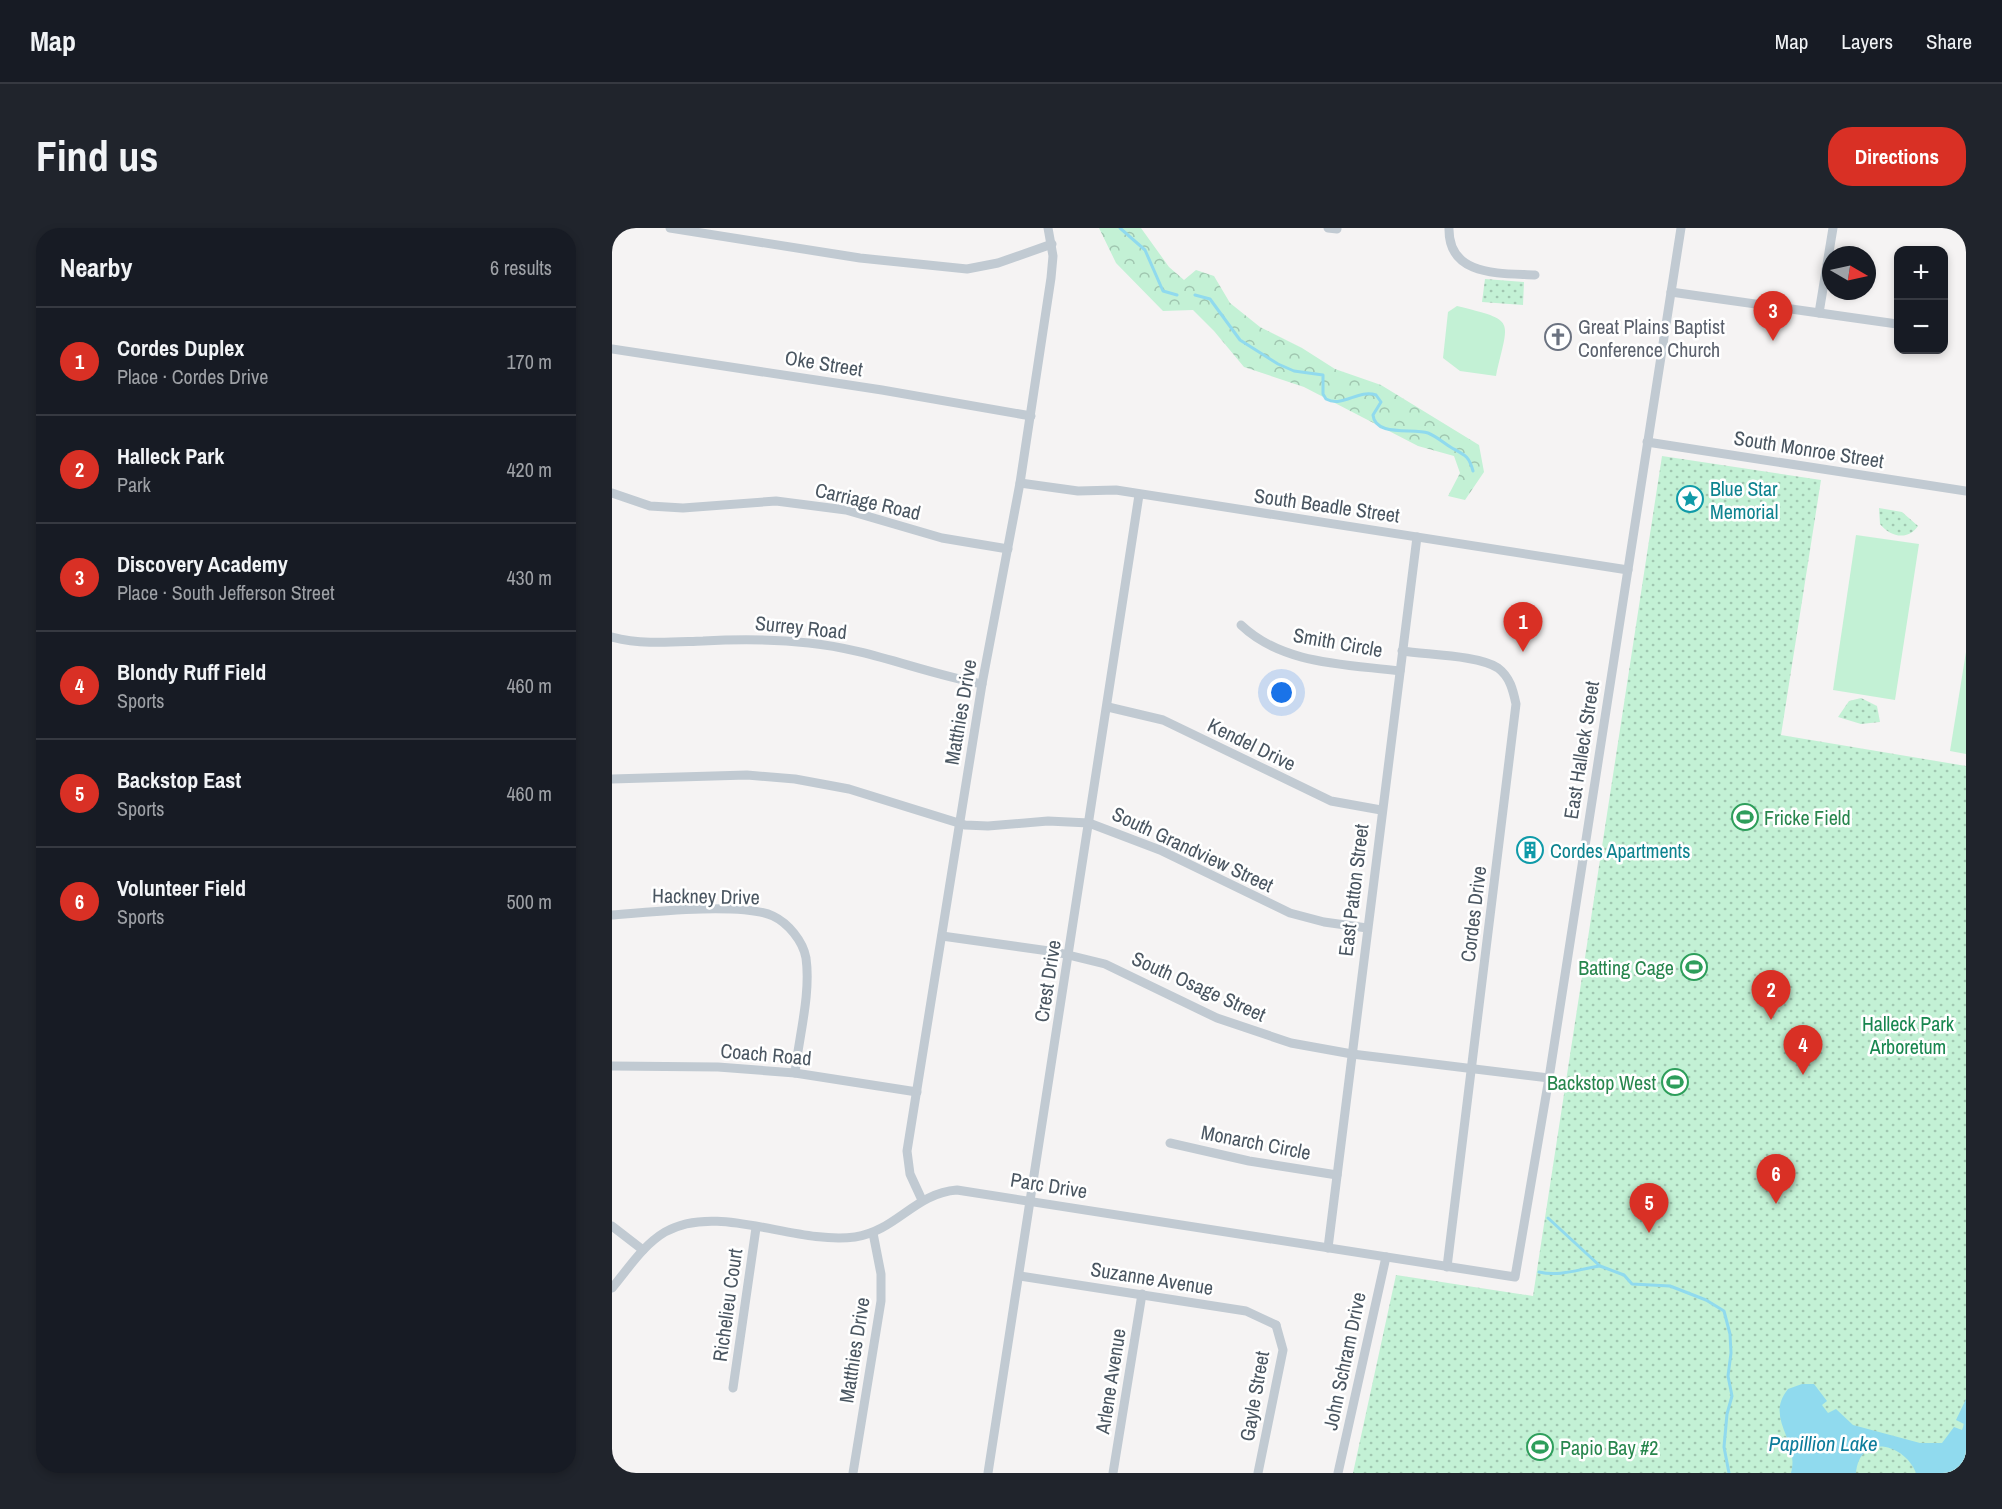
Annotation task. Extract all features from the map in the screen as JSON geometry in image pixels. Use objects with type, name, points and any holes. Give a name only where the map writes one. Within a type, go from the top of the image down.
[{"type":"street","points":[[669,228],[710,231],[860,258],[967,269],[998,263],[1052,244]]},
{"type":"street","name":"Matthies Drive","points":[[922,1200],[910,1174],[907,1151],[982,684],[1020,483],[1052,278],[1052,244],[1048,228]]},
{"type":"street","points":[[1449,228],[1452,250],[1467,266],[1489,272],[1535,275]]},
{"type":"street","name":"East Halleck Street","points":[[1515,1277],[1549,1077],[1681,228]]},
{"type":"street","points":[[1819,313],[1833,228]]},
{"type":"street","points":[[1671,292],[1894,324]]},
{"type":"street","name":"Oke Street","points":[[612,349],[882,390],[1030,416]]},
{"type":"street","name":"South Monroe Street","points":[[1647,442],[1966,491]]},
{"type":"street","name":"South Beadle Street","points":[[1020,483],[1078,491],[1116,490],[1628,570]]},
{"type":"street","name":"Carriage Road","points":[[612,493],[650,506],[683,508],[776,501],[846,510],[942,538],[1008,549]]},
{"type":"street","name":"Crest Drive","points":[[988,1473],[1140,495]]},
{"type":"street","name":"East Patton Street","points":[[1328,1248],[1381,810],[1417,537]]},
{"type":"street","name":"Smith Circle","points":[[1241,625],[1278,650],[1308,659],[1400,671]]},
{"type":"street","name":"Surrey Road","points":[[612,637],[653,644],[761,639],[810,643],[844,648],[946,677],[982,684]]},
{"type":"street","name":"Cordes Drive","points":[[1402,651],[1488,663],[1507,677],[1513,689],[1516,704],[1447,1267]]},
{"type":"street","name":"Kendel Drive","points":[[1108,707],[1163,720],[1331,801],[1381,810]]},
{"type":"street","name":"South Grandview Street","points":[[612,778],[747,775],[795,779],[849,789],[959,824],[988,826],[1048,821],[1089,823],[1160,850],[1290,913],[1324,922],[1367,928]]},
{"type":"street","name":"Hackney Drive","points":[[612,915],[714,909],[751,911],[772,915],[791,929],[806,955],[807,975],[795,1072]]},
{"type":"street","name":"South Osage Street","points":[[942,936],[1070,954],[1105,964],[1252,1032],[1291,1043],[1352,1054],[1549,1077]]},
{"type":"street","name":"Coach Road","points":[[612,1066],[718,1067],[795,1072],[917,1092]]},
{"type":"street","name":"Monarch Circle","points":[[1170,1143],[1249,1161],[1337,1175]]},
{"type":"street","name":"Parc Drive","points":[[612,1288],[643,1250],[665,1232],[688,1223],[715,1221],[806,1236],[834,1238],[873,1233],[905,1214],[922,1200],[939,1192],[957,1190],[1515,1277]]},
{"type":"street","points":[[612,1226],[643,1250]]},
{"type":"street","name":"Richelieu Court","points":[[733,1388],[756,1228]]},
{"type":"street","name":"Matthies Drive","points":[[853,1473],[881,1301],[882,1274],[873,1233]]},
{"type":"street","name":"John Schram Drive","points":[[1338,1473],[1386,1257]]},
{"type":"street","name":"Suzanne Avenue","points":[[1020,1276],[1246,1311],[1276,1325]]},
{"type":"street","name":"Arlene Avenue","points":[[1113,1473],[1142,1294]]},
{"type":"street","points":[[1276,1325],[1284,1318]]},
{"type":"street","name":"Gayle Street","points":[[1258,1473],[1283,1350],[1276,1325]]},
{"type":"green space","points":[[1099,228],[1141,228],[1169,267],[1184,280],[1196,270],[1214,276],[1230,303],[1260,327],[1302,348],[1335,369],[1381,385],[1479,445],[1484,472],[1465,500],[1448,496],[1460,473],[1454,456],[1418,446],[1304,387],[1244,367],[1193,310],[1163,311],[1116,263]]},
{"type":"green space","points":[[1485,279],[1524,282],[1523,305],[1482,302]]},
{"type":"green space","points":[[1457,306],[1490,315],[1499,319],[1504,325],[1504,343],[1496,376],[1460,371],[1443,358],[1448,312]]},
{"type":"green space","name":"Halleck Park Arboretum","points":[[1662,456],[1821,480],[1781,735],[1966,766],[1966,1473],[1353,1473],[1396,1275],[1533,1296]]},
{"type":"green space","points":[[1879,508],[1902,512],[1918,526],[1909,534],[1899,535],[1889,532],[1880,524]]},
{"type":"green space","points":[[1856,535],[1919,544],[1895,700],[1833,690]]},
{"type":"green space","points":[[1966,652],[1966,754],[1950,751]]},
{"type":"green space","points":[[1861,698],[1877,706],[1880,722],[1861,724],[1838,717],[1849,701]]},
{"type":"water","name":"Papillion Lake","points":[[1802,1384],[1814,1384],[1827,1401],[1822,1405],[1828,1413],[1836,1409],[1853,1425],[1920,1443],[1942,1443],[1954,1427],[1962,1430],[1964,1424],[1956,1420],[1966,1399],[1966,1473],[1916,1473],[1903,1455],[1893,1449],[1874,1447],[1859,1460],[1856,1473],[1791,1473],[1791,1450],[1780,1410],[1788,1389]]},
{"type":"waterway","points":[[1120,228],[1145,250],[1163,291],[1177,295]]},
{"type":"waterway","points":[[1195,295],[1210,299],[1240,340],[1278,364],[1294,371],[1323,375],[1323,394],[1326,399],[1338,401],[1363,394],[1376,395],[1381,402],[1373,415],[1375,422],[1380,426],[1387,429],[1428,433],[1466,456],[1473,471]]},
{"type":"waterway","points":[[1548,1218],[1600,1266],[1624,1275],[1632,1284],[1670,1286],[1706,1300],[1724,1311],[1730,1334],[1731,1353],[1728,1376],[1732,1396],[1727,1414],[1724,1447],[1729,1473]]},
{"type":"waterway","points":[[1539,1272],[1562,1273],[1600,1266]]},
{"type":"place","name":"Great Plains Baptist Conference Church","points":[[1558,337]]},
{"type":"place","name":"Discovery Academy","points":[[1773,341]]},
{"type":"place","name":"Blue Star Memorial","points":[[1690,499]]},
{"type":"place","name":"Cordes Duplex","points":[[1523,652]]},
{"type":"place","name":"Fricke Field","points":[[1745,817]]},
{"type":"place","name":"Cordes Apartments","points":[[1530,850]]},
{"type":"place","name":"Batting Cage","points":[[1694,967]]},
{"type":"place","name":"Halleck Park","points":[[1771,1020]]},
{"type":"place","name":"Blondy Ruff Field","points":[[1803,1075]]},
{"type":"place","name":"Backstop West","points":[[1675,1082]]},
{"type":"place","name":"Volunteer Field","points":[[1776,1204]]},
{"type":"place","name":"Backstop East","points":[[1649,1233]]},
{"type":"place","name":"Papio Bay #2","points":[[1540,1447]]}]
